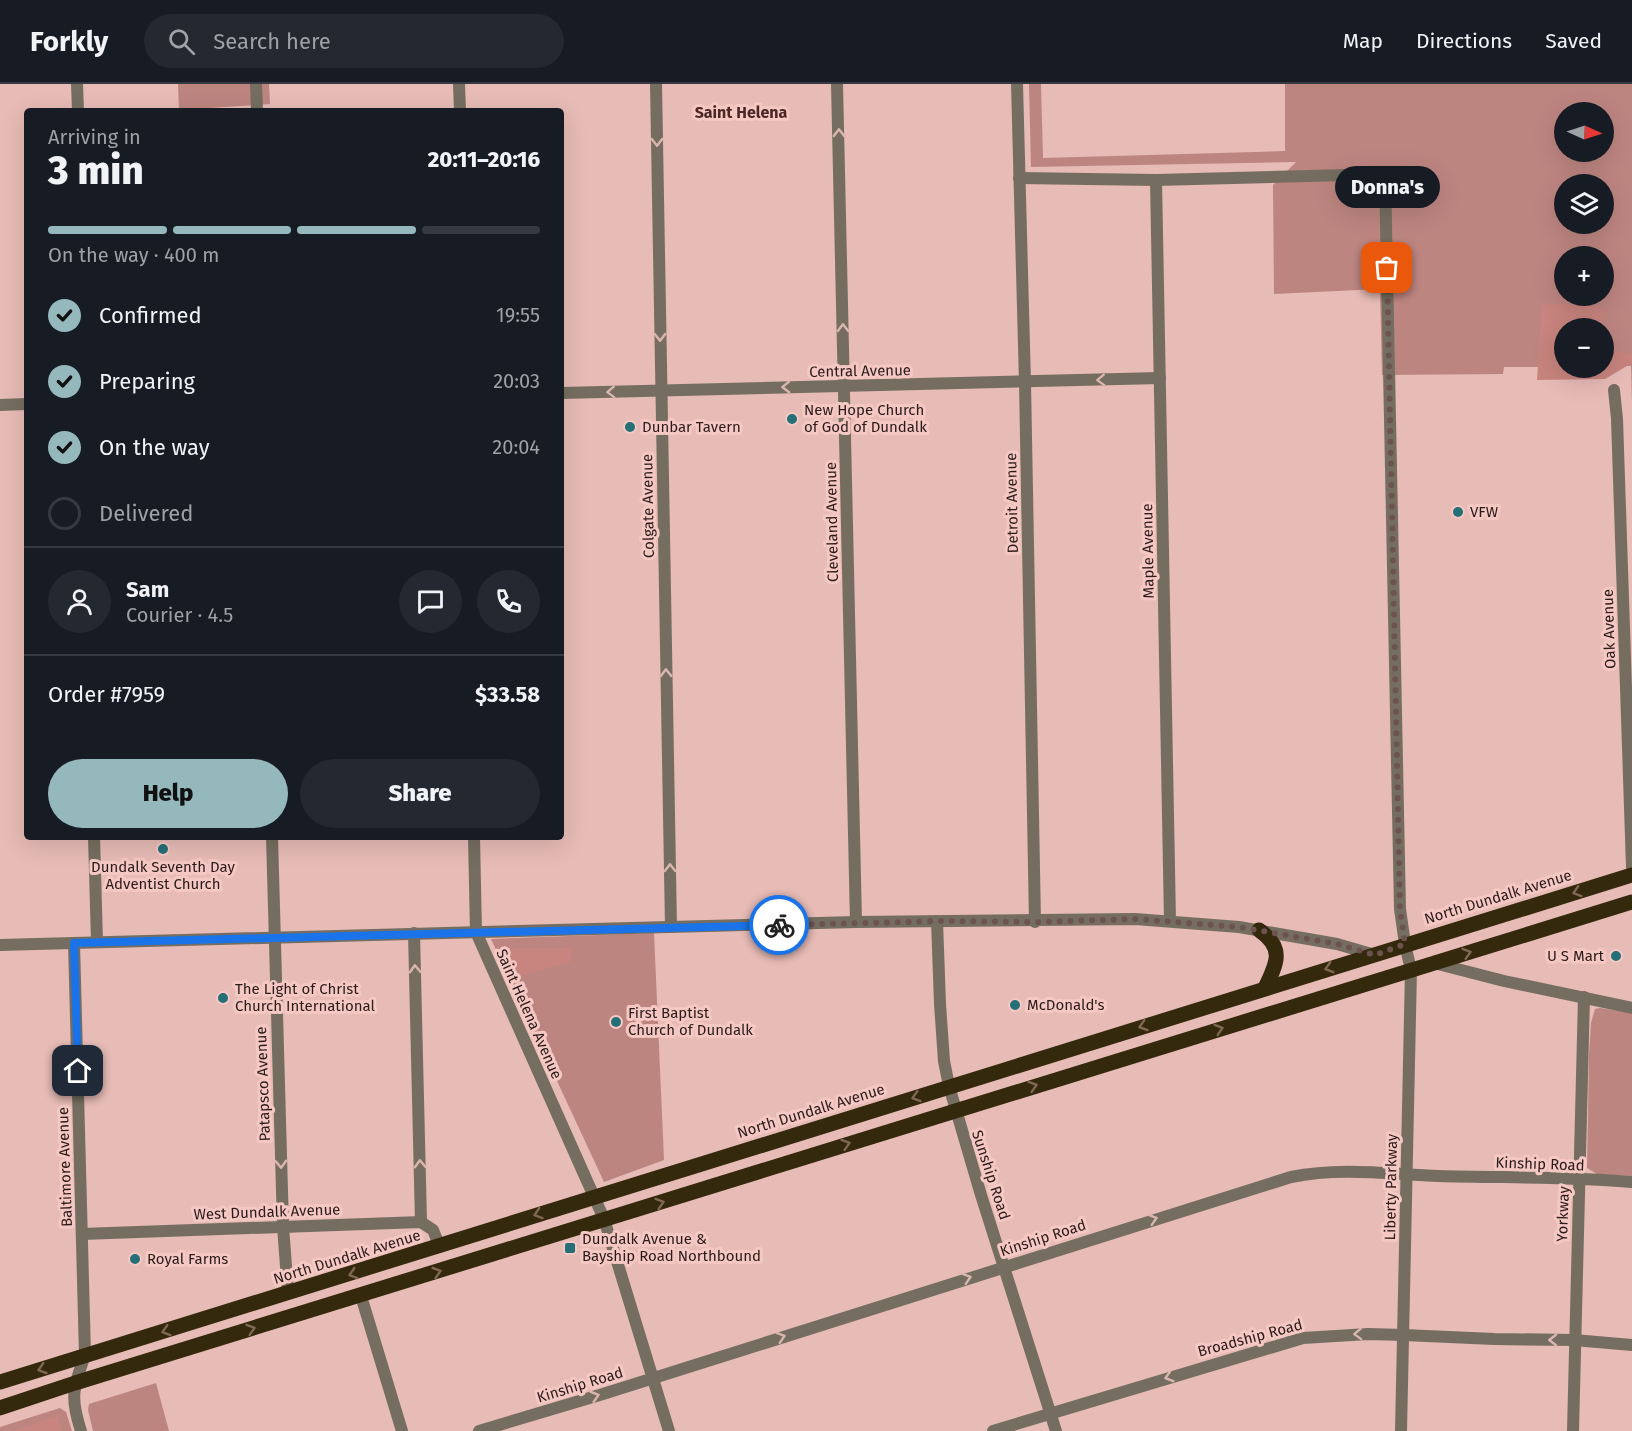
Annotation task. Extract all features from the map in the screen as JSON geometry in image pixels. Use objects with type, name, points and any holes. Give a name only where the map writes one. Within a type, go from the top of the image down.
[{"type":"main road","name":"North Dundalk Avenue","points":[[0,1408],[955,1110],[1408,958],[1632,875]]},
{"type":"main road","name":"North Dundalk Avenue","points":[[0,1382],[1375,955],[1433,963],[1632,902]]},
{"type":"main road","points":[[1259,930],[1269,938],[1277,952],[1273,973],[1265,988]]},
{"type":"street","points":[[77,84],[78,108]]},
{"type":"street","points":[[256,84],[257,108]]},
{"type":"street","points":[[459,84],[460,108]]},
{"type":"street","name":"Colgate Avenue","points":[[656,84],[671,927]]},
{"type":"street","name":"Cleveland Avenue","points":[[837,84],[856,922]]},
{"type":"street","name":"Detroit Avenue","points":[[1017,84],[1035,922]]},
{"type":"street","name":"Liberty Parkway","points":[[1156,180],[1385,174],[1400,897],[1408,958],[1401,1431]]},
{"type":"street","points":[[1019,178],[1156,180]]},
{"type":"street","name":"Maple Avenue","points":[[1156,180],[1170,921]]},
{"type":"street","name":"Central Avenue","points":[[564,393],[1160,378]]},
{"type":"street","name":"Oak Avenue","points":[[1614,390],[1617,418],[1632,867]]},
{"type":"street","points":[[0,405],[24,404]]},
{"type":"street","points":[[94,840],[97,942]]},
{"type":"street","name":"Patapsco Avenue","points":[[272,840],[283,1226],[288,1293]]},
{"type":"street","name":"Saint Helena Avenue","points":[[474,840],[476,932],[604,1219],[669,1431]]},
{"type":"street","points":[[0,945],[856,922],[1035,922],[1135,919],[1259,930],[1337,944],[1375,955]]},
{"type":"street","name":"Sunship Road","points":[[937,921],[944,1060],[949,1086],[1056,1431]]},
{"type":"street","points":[[414,933],[422,1222],[433,1230],[440,1247]]},
{"type":"street","name":"Baltimore Avenue","points":[[74,943],[85,1355]]},
{"type":"street","points":[[1433,963],[1504,981],[1632,1008]]},
{"type":"street","name":"Yorkway","points":[[1573,1431],[1584,997]]},
{"type":"street","name":"Kinship Road","points":[[479,1431],[1291,1177],[1327,1171],[1632,1182]]},
{"type":"street","name":"West Dundalk Avenue","points":[[82,1234],[422,1222]]},
{"type":"street","points":[[360,1296],[402,1431]]},
{"type":"street","name":"Broadship Road","points":[[993,1431],[1303,1338],[1356,1334],[1404,1335],[1574,1340],[1632,1345]]},
{"type":"street","points":[[81,1431],[73,1407],[75,1383],[85,1355]]},
{"type":"shaded area","points":[[178,84],[269,84],[270,104],[179,108]]},
{"type":"shaded area","points":[[1029,84],[1041,84],[1043,158],[1285,151],[1285,84],[1632,84],[1632,403],[1631,366],[1614,366],[1614,318],[1554,318],[1554,367],[1504,367],[1503,374],[1382,375],[1380,289],[1274,294],[1273,185],[1296,162],[1031,167]]},
{"type":"shaded area","points":[[1542,303],[1554,304],[1554,306],[1601,307],[1605,314],[1603,318],[1554,318],[1554,378],[1607,378],[1537,380]]},
{"type":"shaded area","points":[[1614,351],[1632,354],[1632,363],[1614,374]]},
{"type":"shaded area","points":[[654,933],[664,1160],[604,1182],[491,939]]},
{"type":"shaded area","points":[[501,948],[573,948],[570,962],[514,978]]},
{"type":"shaded area","points":[[1595,1009],[1632,1013],[1632,1176],[1597,1174],[1587,1168],[1591,1023]]},
{"type":"shaded area","points":[[156,1383],[169,1431],[93,1431],[88,1410],[89,1404]]},
{"type":"shaded area","points":[[60,1408],[66,1412],[72,1431],[0,1431],[0,1427]]},
{"type":"shaded area","points":[[57,1416],[62,1431],[12,1431]]},
{"type":"way so far","points":[[779,925],[1135,919],[1239,927],[1348,946],[1375,955],[1405,944],[1400,909],[1387,268]]},
{"type":"place","name":"Donna's","points":[[1387,268]]},
{"type":"place","name":"New Hope Church of God of Dundalk","points":[[792,419]]},
{"type":"place","name":"Dunbar Tavern","points":[[630,427]]},
{"type":"place","name":"VFW","points":[[1458,512]]},
{"type":"place","name":"Dundalk Seventh Day Adventist Church","points":[[163,849]]},
{"type":"place","name":"U S Mart","points":[[1616,956]]},
{"type":"place","name":"The Light of Christ Church International","points":[[223,998]]},
{"type":"place","name":"McDonald's","points":[[1015,1005]]},
{"type":"place","name":"First Baptist Church of Dundalk","points":[[616,1022]]},
{"type":"place","name":"Dundalk Avenue & Bayship Road Northbound","points":[[570,1248]]},
{"type":"place","name":"Royal Farms","points":[[135,1259]]},
{"type":"district","name":"Saint Helena","points":[[741,112]]},
{"type":"route","points":[[78,1071],[74,943],[779,925]]}]
